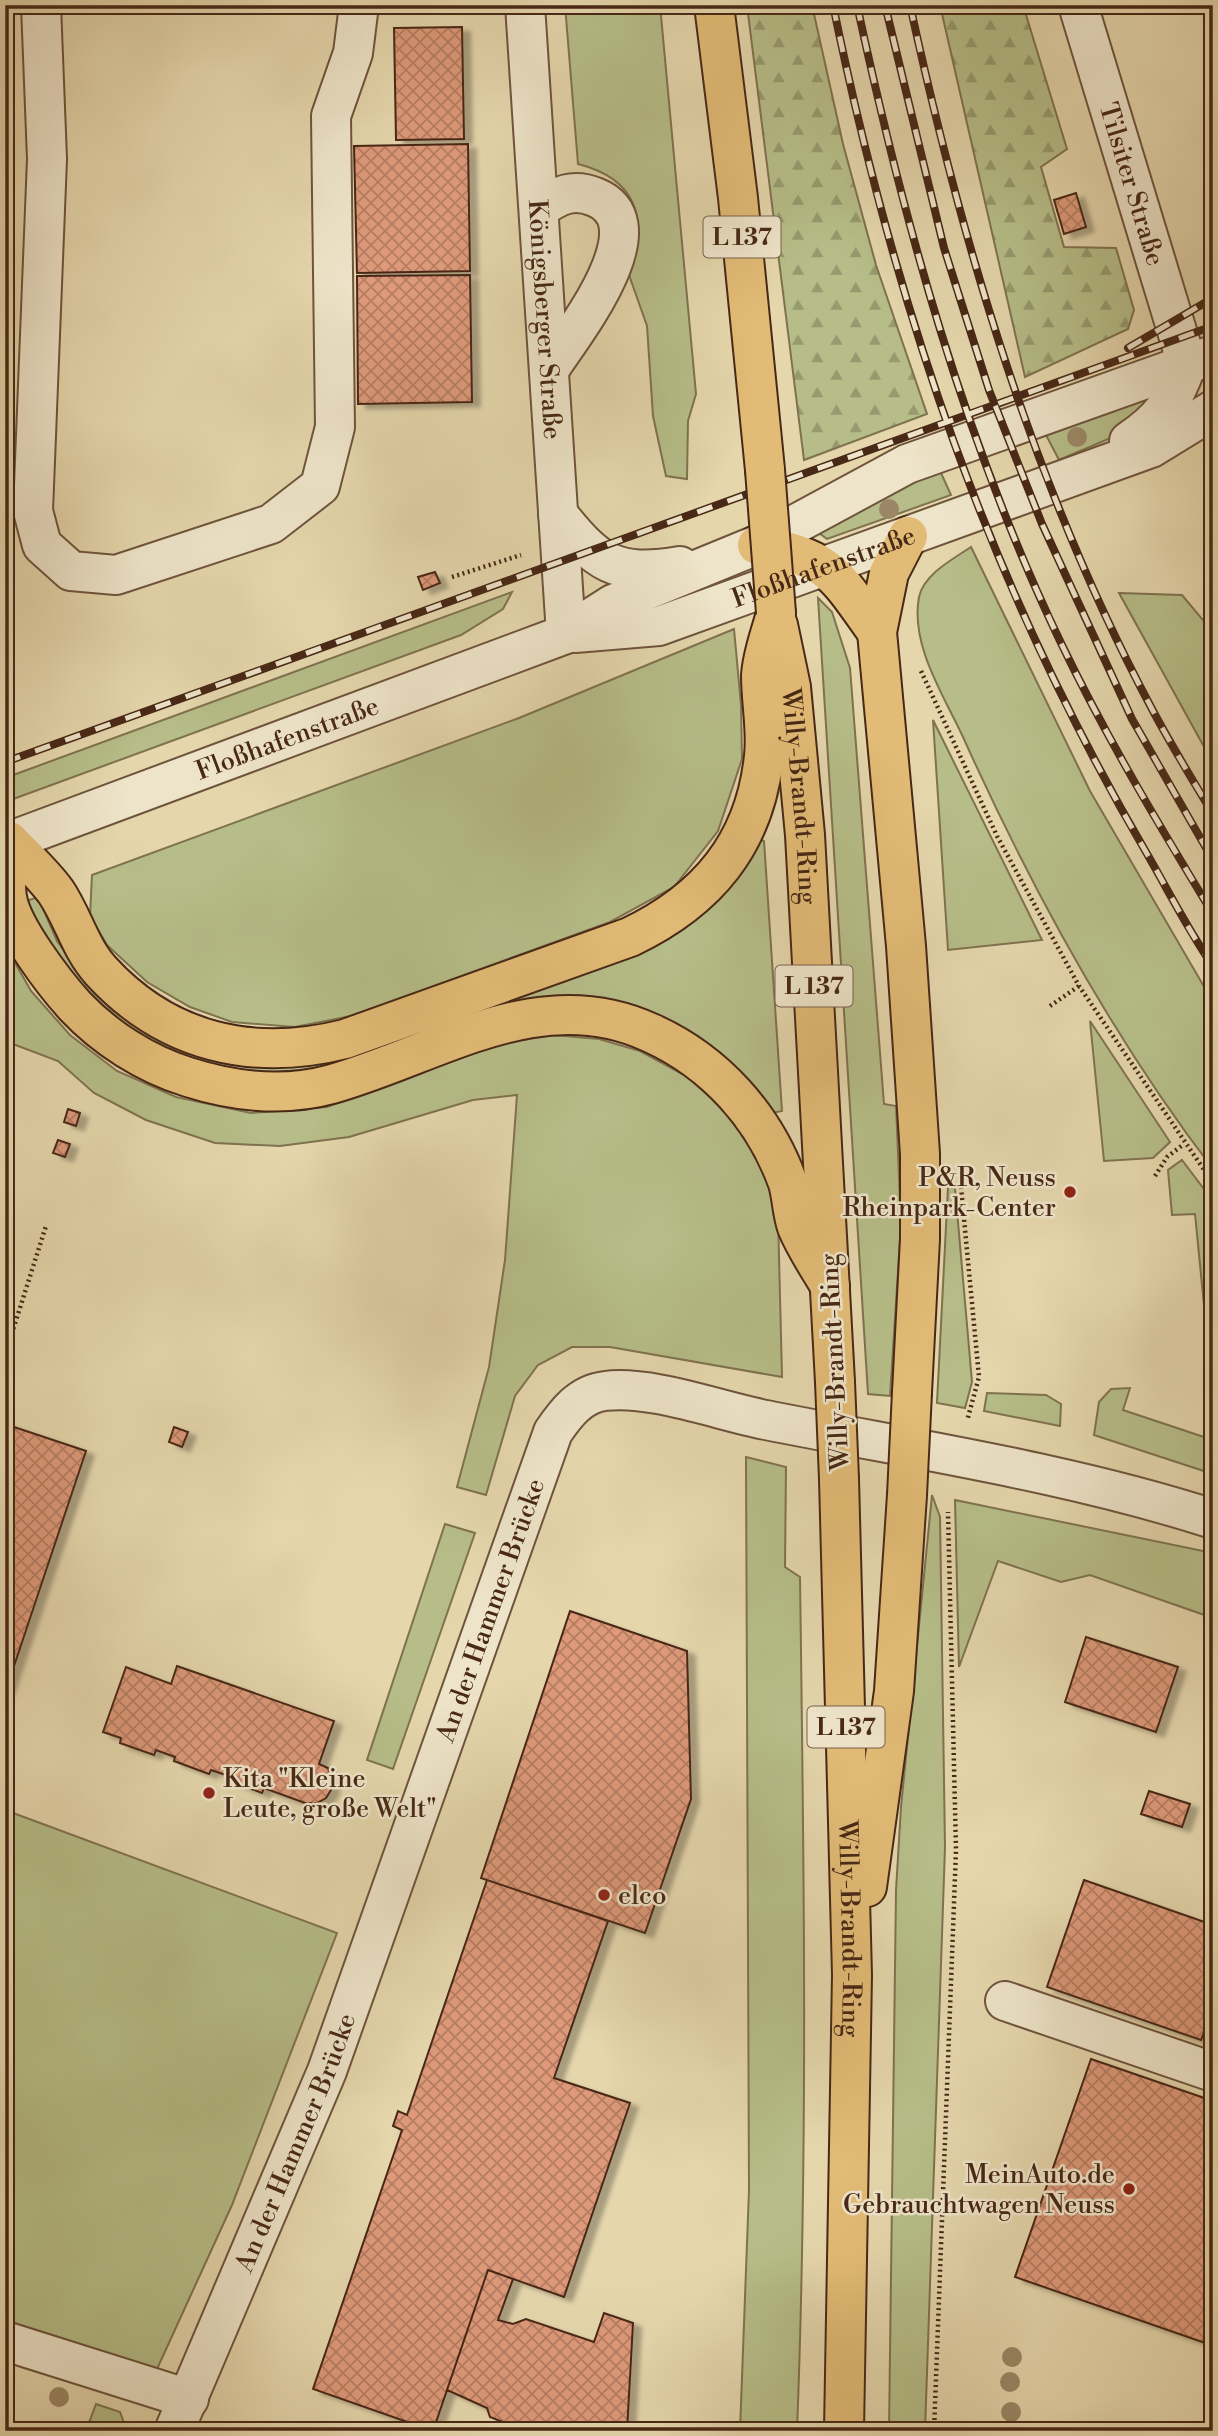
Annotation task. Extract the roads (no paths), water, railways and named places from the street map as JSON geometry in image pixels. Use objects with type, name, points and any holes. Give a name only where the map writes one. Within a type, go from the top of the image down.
[{"type":"main road","name":"Willy-Brandt-Ring","points":[[714,5],[738,198],[776,613],[791,687],[805,835],[830,1286],[839,1479],[852,1975],[844,2431]]},
{"type":"main road","points":[[852,1975],[877,1823],[894,1691],[920,1239],[920,1154],[906,947],[877,632],[889,573],[908,536]]},
{"type":"main road","points":[[757,545],[793,551],[825,565],[877,632]]},
{"type":"main road","points":[[6,841],[56,892],[74,931],[100,970],[132,1000],[171,1026],[214,1042],[259,1050],[306,1049],[345,1040],[630,937],[663,921],[692,901],[719,873],[739,843],[754,804],[764,755],[761,672],[776,613]]},
{"type":"main road","points":[[6,841],[6,899],[30,946],[59,988],[90,1022],[128,1049],[185,1076],[222,1087],[277,1092],[331,1084],[495,1024],[536,1015],[571,1014],[611,1020],[649,1032],[684,1050],[715,1073],[748,1108],[772,1145],[788,1184],[797,1227],[830,1286]]},
{"type":"street","points":[[41,5],[47,159],[33,511],[43,545],[71,571],[116,575],[271,524],[320,486],[335,426],[331,116],[353,53],[359,5]]},
{"type":"street","name":"Königsberger Straße","points":[[525,5],[566,634]]},
{"type":"street","name":"Tilsiter Straße","points":[[1078,5],[1200,359]]},
{"type":"street","points":[[540,208],[559,194],[579,192],[599,198],[612,211],[620,231],[618,253],[610,275],[549,370]]},
{"type":"street","name":"Floßhafenstraße","points":[[1074,476],[1151,427],[1175,398],[1200,359]]},
{"type":"street","name":"Floßhafenstraße","points":[[6,841],[566,634],[613,604],[757,545],[907,464],[1200,359]]},
{"type":"street","name":"Floßhafenstraße","points":[[566,634],[659,626],[1151,448],[1213,410]]},
{"type":"street","name":"Floßhafenstraße","points":[[559,528],[588,552],[619,567],[659,569],[720,559]]},
{"type":"street","name":"An der Hammer Brücke","points":[[182,2415],[327,2071],[553,1432],[566,1413],[582,1399],[601,1391],[626,1390],[1070,1479],[1213,1519]]},
{"type":"street","points":[[1005,2001],[1213,2071]]},
{"type":"street","points":[[5,2341],[182,2415]]},
{"type":"railway","points":[[833,5],[886,228],[918,336],[954,442],[994,546],[1039,649],[1090,751],[1178,910],[1213,966]]},
{"type":"railway","points":[[857,5],[895,168],[940,330],[995,489],[1026,567],[1078,678],[1213,914]]},
{"type":"railway","points":[[885,5],[944,248],[989,390],[1042,524],[1132,719],[1213,860]]},
{"type":"railway","points":[[910,5],[931,96],[979,276],[1038,453],[1072,540],[1110,625],[1159,722],[1213,814]]},
{"type":"railway","points":[[1128,348],[1213,298]]},
{"type":"railway","points":[[5,762],[1213,326]]},
{"type":"place","name":"P&R, Neuss Rheinpark-Center","points":[[1070,1192]]},
{"type":"place","name":"Kita \"Kleine Leute, große Welt\"","points":[[209,1793]]},
{"type":"place","name":"elco","points":[[604,1895]]},
{"type":"place","name":"MeinAuto.de Gebrauchtwagen Neuss","points":[[1129,2189]]}]
